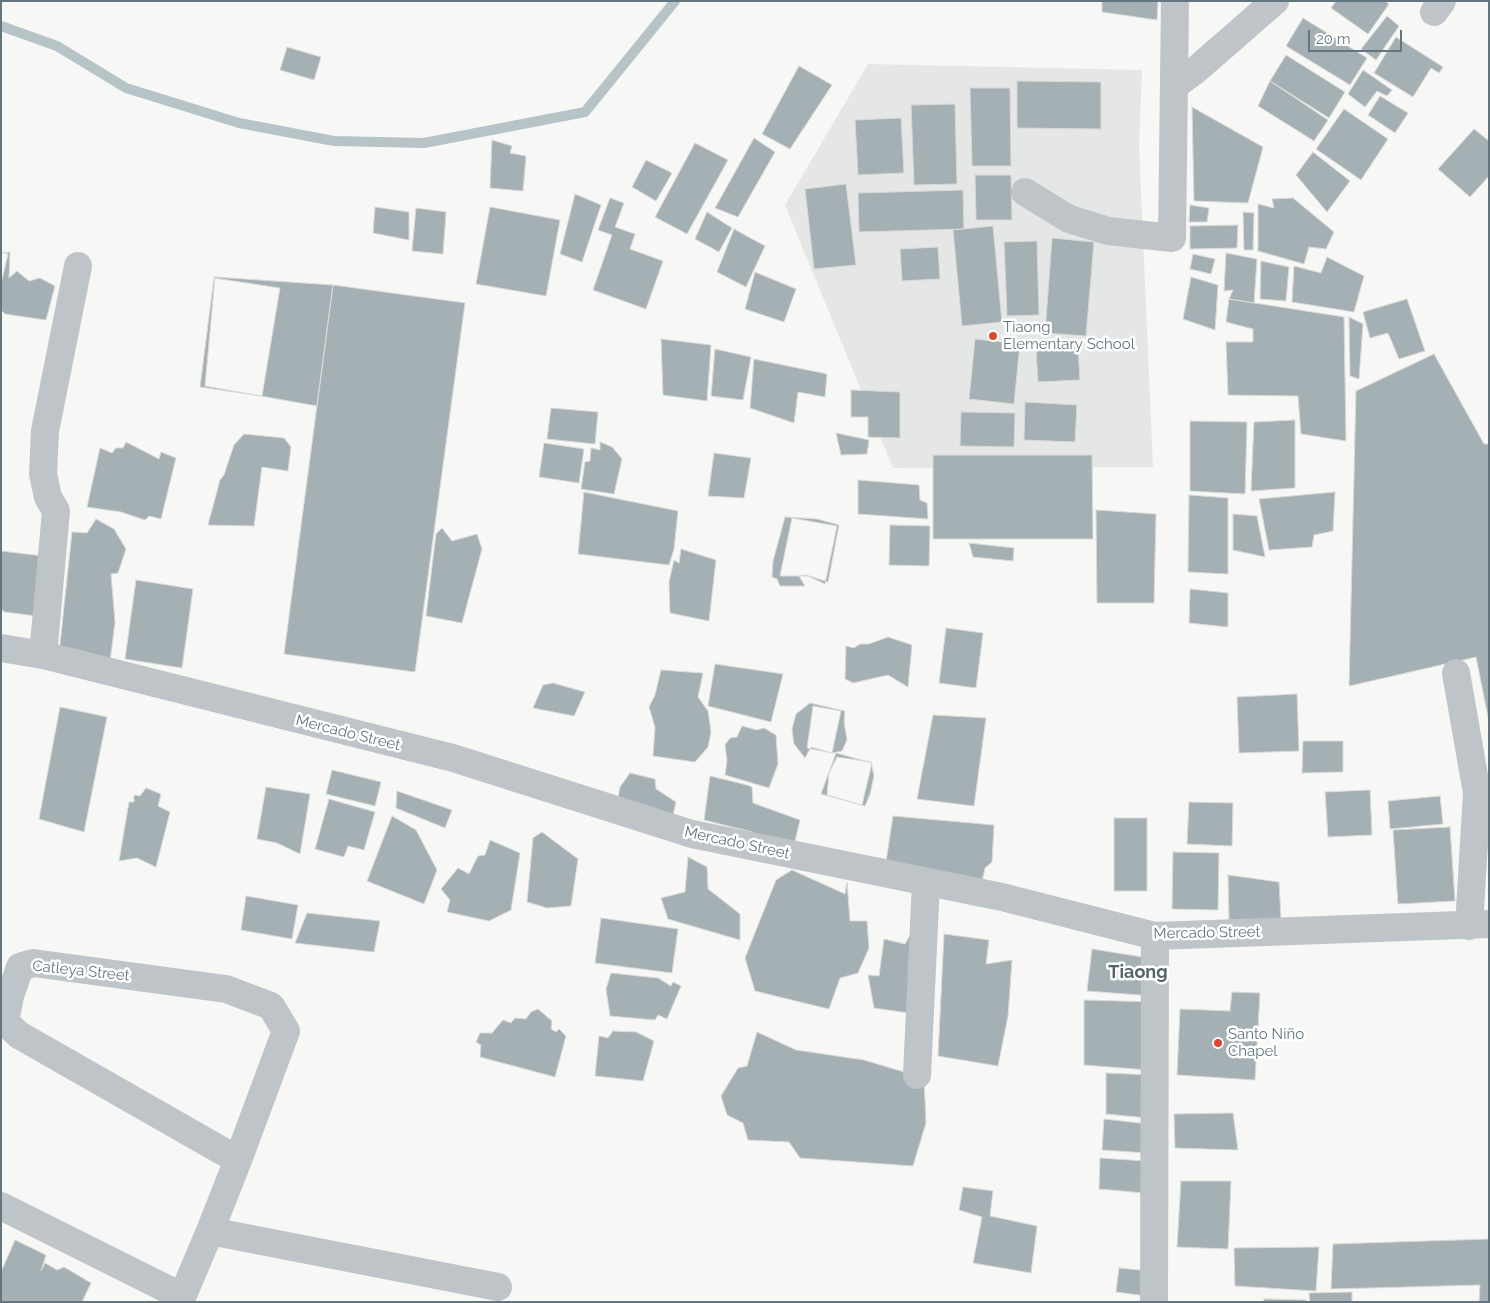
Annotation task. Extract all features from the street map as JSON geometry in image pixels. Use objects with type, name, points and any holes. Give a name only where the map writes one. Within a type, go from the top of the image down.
[{"type":"street","points":[[1025,192],[1077,221],[1108,231],[1172,238],[1175,1]]},
{"type":"street","points":[[1174,86],[1197,69],[1276,1]]},
{"type":"street","points":[[43,655],[56,511],[48,497],[43,474],[45,431],[78,266]]},
{"type":"street","name":"Mercado Street","points":[[1,648],[43,655],[453,758],[692,834],[1002,897],[1155,936],[1479,925]]},
{"type":"street","points":[[1456,673],[1477,793],[1479,925]]},
{"type":"street","points":[[917,1075],[926,882]]},
{"type":"street","points":[[1154,1302],[1155,936]]},
{"type":"street","name":"Catleya Street","points":[[180,1299],[210,1232],[238,1160],[286,1031],[270,1006],[226,989],[33,963],[20,967],[10,996],[5,1022],[19,1035],[238,1160]]},
{"type":"street","points":[[1,1206],[180,1299]]},
{"type":"street","points":[[210,1232],[498,1287]]},
{"type":"shaded area","name":"Tiaong Elementary School","points":[[868,64],[1142,70],[1139,146],[1153,467],[893,468],[785,205]]},
{"type":"building","points":[[1102,1],[1158,1],[1157,20],[1102,12]]},
{"type":"building","points":[[1336,1],[1385,1],[1389,4],[1368,34],[1331,8]]},
{"type":"building","points":[[1387,16],[1399,26],[1376,60],[1361,49]]},
{"type":"building","points":[[1303,18],[1367,58],[1350,85],[1286,46]]},
{"type":"building","points":[[1396,37],[1443,67],[1439,73],[1431,68],[1413,97],[1374,73]]},
{"type":"building","points":[[287,47],[321,57],[314,80],[280,70]]},
{"type":"building","points":[[1286,55],[1345,92],[1329,118],[1270,81]]},
{"type":"building","points":[[799,66],[832,85],[790,149],[762,134]]},
{"type":"building","points":[[1363,70],[1392,90],[1387,96],[1377,91],[1365,107],[1348,94]]},
{"type":"building","points":[[1017,81],[1101,82],[1101,129],[1017,128]]},
{"type":"building","points":[[1270,81],[1328,120],[1314,141],[1258,106]]},
{"type":"building","points":[[970,88],[1010,88],[1011,166],[972,166]]},
{"type":"building","points":[[1380,96],[1408,113],[1395,133],[1368,115]]},
{"type":"building","points":[[955,104],[957,184],[914,185],[911,105]]},
{"type":"building","points":[[1192,107],[1263,147],[1248,203],[1194,201]]},
{"type":"building","points":[[1344,109],[1388,139],[1361,180],[1316,149]]},
{"type":"building","points":[[901,118],[904,173],[858,175],[855,120]]},
{"type":"building","points":[[1474,129],[1489,141],[1489,176],[1470,197],[1438,169]]},
{"type":"building","points":[[754,138],[775,152],[738,217],[715,208]]},
{"type":"building","points":[[492,140],[512,146],[510,153],[526,156],[523,191],[490,188]]},
{"type":"building","points":[[695,143],[728,160],[687,234],[655,217]]},
{"type":"building","points":[[1313,152],[1350,181],[1327,212],[1296,175]]},
{"type":"building","points":[[646,160],[672,173],[656,201],[632,187]]},
{"type":"building","points":[[975,175],[1011,175],[1012,220],[976,220]]},
{"type":"building","points":[[846,184],[856,265],[814,269],[805,189]]},
{"type":"building","points":[[963,190],[964,229],[859,232],[858,193]]},
{"type":"building","points":[[575,194],[601,205],[582,262],[560,254]]},
{"type":"building","points":[[610,198],[624,203],[615,227],[635,234],[630,249],[663,261],[646,309],[593,290],[612,235],[598,230]]},
{"type":"building","points":[[1293,198],[1334,232],[1326,249],[1309,247],[1304,264],[1258,251],[1258,204],[1274,208],[1272,199]]},
{"type":"building","points":[[1190,205],[1209,208],[1207,222],[1189,222]]},
{"type":"building","points":[[375,207],[409,212],[409,240],[373,233]]},
{"type":"building","points":[[490,207],[560,220],[546,296],[476,284]]},
{"type":"building","points":[[416,208],[446,212],[443,254],[412,251]]},
{"type":"building","points":[[707,212],[732,228],[719,252],[695,239]]},
{"type":"building","points":[[1243,212],[1254,213],[1253,250],[1244,250]]},
{"type":"building","points":[[1238,225],[1237,248],[1190,249],[1190,226]]},
{"type":"building","points":[[993,226],[1002,322],[962,326],[953,230]]},
{"type":"building","points":[[734,229],[765,246],[746,287],[717,272]]},
{"type":"building","points":[[1052,238],[1094,242],[1086,336],[1045,333]]},
{"type":"building","points":[[1037,241],[1039,315],[1007,316],[1004,242]]},
{"type":"building","points":[[938,247],[940,279],[902,281],[900,249]]},
{"type":"building","points":[[1,252],[8,254],[1,284]]},
{"type":"building","points":[[10,252],[9,278],[17,271],[29,281],[40,278],[55,286],[46,320],[5,314],[1,310],[1,253]]},
{"type":"building","points":[[1226,253],[1257,259],[1254,303],[1229,299],[1233,290],[1224,291]]},
{"type":"building","points":[[1193,254],[1215,259],[1211,274],[1190,269]]},
{"type":"building","points":[[1327,257],[1364,276],[1354,312],[1292,302],[1294,266],[1321,273]]},
{"type":"building","points":[[1261,261],[1289,267],[1286,301],[1260,299]]},
{"type":"building","points":[[755,272],[796,289],[784,322],[745,309]]},
{"type":"building","points":[[215,277],[333,285],[317,406],[205,386]]},
{"type":"building","points":[[1191,277],[1218,285],[1215,330],[1183,319]]},
{"type":"building","points":[[214,278],[280,288],[262,396],[200,387]]},
{"type":"building","points":[[333,285],[465,303],[415,672],[284,654]]},
{"type":"building","points":[[1229,299],[1344,317],[1346,441],[1301,434],[1298,396],[1228,395],[1226,342],[1253,342],[1253,329],[1226,322]]},
{"type":"building","points":[[1407,299],[1425,351],[1399,359],[1388,333],[1370,338],[1363,312]]},
{"type":"building","points":[[1349,317],[1363,324],[1359,379],[1350,376]]},
{"type":"building","points":[[661,339],[711,345],[707,401],[663,395]]},
{"type":"building","points":[[975,339],[1020,344],[1014,404],[969,399]]},
{"type":"building","points":[[1078,347],[1080,380],[1038,382],[1036,349]]},
{"type":"building","points":[[715,349],[751,357],[743,400],[711,396]]},
{"type":"building","points":[[1434,354],[1484,444],[1489,444],[1489,722],[1476,657],[1349,686],[1356,391]]},
{"type":"building","points":[[754,359],[827,374],[825,397],[798,392],[794,423],[750,408]]},
{"type":"building","points":[[851,390],[900,392],[900,438],[868,437],[868,417],[851,417]]},
{"type":"building","points":[[1025,402],[1077,405],[1075,442],[1024,440]]},
{"type":"building","points":[[551,408],[598,412],[595,444],[547,439]]},
{"type":"building","points":[[961,412],[1015,413],[1014,447],[960,446]]},
{"type":"building","points":[[1295,420],[1295,488],[1251,491],[1254,422]]},
{"type":"building","points":[[1190,421],[1247,422],[1245,494],[1190,491]]},
{"type":"building","points":[[836,433],[869,440],[867,454],[841,455]]},
{"type":"building","points":[[244,434],[284,438],[291,447],[288,471],[262,467],[254,526],[208,525],[220,480],[224,475],[234,445]]},
{"type":"building","points":[[126,442],[159,459],[161,452],[176,458],[161,519],[149,516],[145,520],[121,512],[87,507],[100,448],[112,453],[116,448],[123,448]]},
{"type":"building","points":[[600,442],[612,447],[622,459],[614,494],[581,489],[585,462],[590,461],[591,448],[600,450]]},
{"type":"building","points":[[544,443],[584,449],[579,483],[539,477]]},
{"type":"building","points":[[714,453],[751,458],[744,498],[708,496]]},
{"type":"building","points":[[933,455],[1092,455],[1093,539],[933,539]]},
{"type":"building","points":[[858,480],[919,485],[920,500],[927,503],[928,519],[858,514]]},
{"type":"building","points":[[584,492],[678,511],[674,549],[669,565],[578,554]]},
{"type":"building","points":[[1335,492],[1333,531],[1314,535],[1312,547],[1269,550],[1259,499]]},
{"type":"building","points":[[1189,495],[1228,498],[1228,574],[1188,572]]},
{"type":"building","points":[[1096,510],[1156,514],[1154,603],[1097,603]]},
{"type":"building","points":[[1233,514],[1257,516],[1265,557],[1233,550]]},
{"type":"building","points":[[785,517],[817,519],[839,525],[828,582],[806,575],[799,576],[805,586],[780,586],[777,579],[772,577],[773,561]]},
{"type":"building","points":[[792,518],[837,526],[825,584],[808,576],[780,576]]},
{"type":"building","points":[[96,519],[114,529],[126,549],[118,573],[111,574],[115,622],[110,662],[59,654],[72,532],[87,533]]},
{"type":"building","points":[[890,525],[930,526],[929,566],[889,565]]},
{"type":"building","points":[[442,528],[452,541],[477,534],[482,549],[462,623],[426,616],[436,534]]},
{"type":"building","points":[[969,543],[1014,548],[1013,561],[973,557]]},
{"type":"building","points":[[681,549],[716,560],[709,621],[670,613],[669,582],[674,560],[679,563]]},
{"type":"building","points":[[1,551],[43,556],[36,616],[1,610]]},
{"type":"building","points":[[136,580],[193,589],[182,668],[125,659]]},
{"type":"building","points":[[1190,589],[1228,593],[1228,627],[1189,623]]},
{"type":"building","points":[[946,628],[983,633],[976,688],[939,683]]},
{"type":"building","points":[[888,637],[912,645],[908,687],[888,675],[853,683],[845,679],[846,646],[854,648],[860,644],[869,644]]},
{"type":"building","points":[[715,664],[783,674],[771,722],[708,706]]},
{"type":"building","points":[[661,670],[703,673],[698,697],[708,711],[711,732],[708,747],[695,762],[653,756],[655,727],[649,707],[655,695]]},
{"type":"building","points":[[553,683],[585,692],[574,716],[533,708],[543,685]]},
{"type":"building","points":[[1297,694],[1299,751],[1239,753],[1237,697]]},
{"type":"building","points":[[810,703],[845,711],[844,722],[847,740],[842,751],[832,753],[811,747],[805,758],[794,744],[792,729],[796,714]]},
{"type":"building","points":[[813,706],[841,711],[832,753],[807,748]]},
{"type":"building","points":[[60,707],[107,717],[84,832],[39,819]]},
{"type":"building","points":[[933,715],[986,718],[974,806],[917,799]]},
{"type":"building","points":[[742,726],[757,730],[764,728],[776,735],[778,764],[769,788],[725,775],[727,760],[725,745],[730,738],[737,737]]},
{"type":"building","points":[[1303,741],[1343,741],[1343,772],[1302,773]]},
{"type":"building","points":[[836,753],[872,763],[862,805],[821,794]]},
{"type":"building","points":[[837,757],[871,762],[874,776],[865,806],[827,795],[829,773]]},
{"type":"building","points":[[332,770],[381,782],[375,806],[326,794]]},
{"type":"building","points":[[630,773],[655,779],[656,789],[676,802],[672,820],[616,809],[620,787]]},
{"type":"building","points":[[710,776],[752,787],[753,803],[800,820],[793,850],[753,841],[752,832],[704,820]]},
{"type":"building","points":[[266,787],[310,794],[300,854],[277,843],[257,839]]},
{"type":"building","points":[[146,788],[161,794],[158,806],[170,812],[156,867],[137,858],[119,861],[129,802],[134,802],[134,795],[140,796]]},
{"type":"building","points":[[1370,790],[1372,835],[1328,837],[1325,792]]},
{"type":"building","points":[[397,791],[452,810],[445,828],[396,808]]},
{"type":"building","points":[[1440,796],[1443,824],[1390,829],[1388,801]]},
{"type":"building","points":[[329,799],[375,812],[364,850],[348,846],[344,857],[315,849]]},
{"type":"building","points":[[1189,802],[1233,803],[1232,846],[1187,844]]},
{"type":"building","points":[[392,816],[416,830],[437,870],[424,904],[367,881]]},
{"type":"building","points":[[893,816],[994,825],[992,862],[985,868],[982,882],[886,862]]},
{"type":"building","points":[[1114,818],[1147,818],[1147,891],[1114,891]]},
{"type":"building","points":[[1450,827],[1455,901],[1398,904],[1393,830]]},
{"type":"building","points":[[542,832],[578,859],[571,906],[547,908],[527,902],[533,838]]},
{"type":"building","points":[[490,840],[520,853],[511,910],[489,921],[447,912],[450,900],[441,889],[458,868],[469,874],[478,856],[485,855]]},
{"type":"building","points":[[1173,852],[1219,853],[1218,910],[1172,909]]},
{"type":"building","points":[[688,857],[707,867],[708,889],[740,914],[740,940],[668,919],[661,898],[685,892]]},
{"type":"building","points":[[792,870],[845,894],[847,882],[850,921],[867,921],[869,948],[858,973],[840,978],[829,1009],[755,991],[745,958],[776,880]]},
{"type":"building","points":[[1228,875],[1279,882],[1281,919],[1229,920]]},
{"type":"building","points":[[246,896],[298,905],[292,939],[241,930]]},
{"type":"building","points":[[307,913],[380,921],[374,952],[295,943]]},
{"type":"building","points":[[601,918],[678,929],[672,973],[595,963]]},
{"type":"building","points":[[911,934],[915,1014],[874,1008],[868,975],[879,976],[884,939],[905,944]]},
{"type":"building","points":[[944,934],[989,940],[986,964],[1012,960],[1008,1016],[998,1066],[938,1056]]},
{"type":"building","points":[[1092,949],[1155,959],[1153,996],[1087,991]]},
{"type":"building","points":[[611,973],[658,978],[671,986],[673,982],[681,986],[667,1019],[658,1015],[655,1020],[610,1016],[606,989]]},
{"type":"building","name":"Santo Niño Chapel","points":[[1232,992],[1260,993],[1255,1080],[1177,1075],[1180,1009],[1230,1011]]},
{"type":"building","points":[[1084,1000],[1153,1002],[1148,1070],[1084,1065]]},
{"type":"building","points":[[538,1009],[552,1021],[551,1029],[556,1032],[559,1029],[566,1036],[555,1077],[480,1057],[481,1045],[476,1042],[480,1033],[492,1033],[503,1020],[511,1023],[515,1018],[526,1019],[531,1012]]},
{"type":"building","points":[[613,1031],[636,1032],[654,1041],[643,1081],[595,1076],[599,1036],[608,1038]]},
{"type":"building","points":[[757,1032],[796,1050],[864,1060],[924,1078],[926,1123],[913,1166],[800,1158],[789,1142],[748,1140],[743,1123],[727,1115],[721,1096],[738,1068],[747,1066]]},
{"type":"building","points":[[1106,1073],[1151,1075],[1147,1118],[1106,1114]]},
{"type":"building","points":[[1233,1113],[1238,1150],[1175,1148],[1174,1114]]},
{"type":"building","points":[[1104,1119],[1148,1124],[1147,1153],[1102,1150]]},
{"type":"building","points":[[1100,1158],[1145,1161],[1144,1193],[1099,1189]]},
{"type":"building","points":[[1181,1181],[1231,1181],[1228,1249],[1177,1247]]},
{"type":"building","points":[[963,1187],[993,1191],[990,1216],[1037,1226],[1031,1273],[973,1263],[982,1217],[959,1210]]},
{"type":"building","points":[[1489,1239],[1489,1302],[1479,1302],[1480,1285],[1331,1289],[1333,1244]]},
{"type":"building","points":[[15,1240],[46,1255],[41,1271],[45,1263],[57,1270],[64,1267],[91,1283],[82,1302],[1,1302],[1,1272]]},
{"type":"building","points":[[1319,1247],[1316,1291],[1235,1286],[1234,1248]]},
{"type":"building","points":[[1119,1268],[1149,1271],[1147,1296],[1116,1292]]},
{"type":"building","points":[[1352,1292],[1352,1302],[1310,1302],[1309,1293]]},
{"type":"building","points":[[1264,1299],[1306,1300],[1307,1302],[1264,1302]]},
{"type":"waterway","points":[[1,26],[57,46],[126,88],[239,123],[334,141],[424,143],[585,112],[675,1]]},
{"type":"place","name":"Tiaong Elementary School","points":[[993,336]]},
{"type":"place","name":"Santo Niño Chapel","points":[[1218,1043]]},
{"type":"district","name":"Tiaong","points":[[1138,973]]}]
